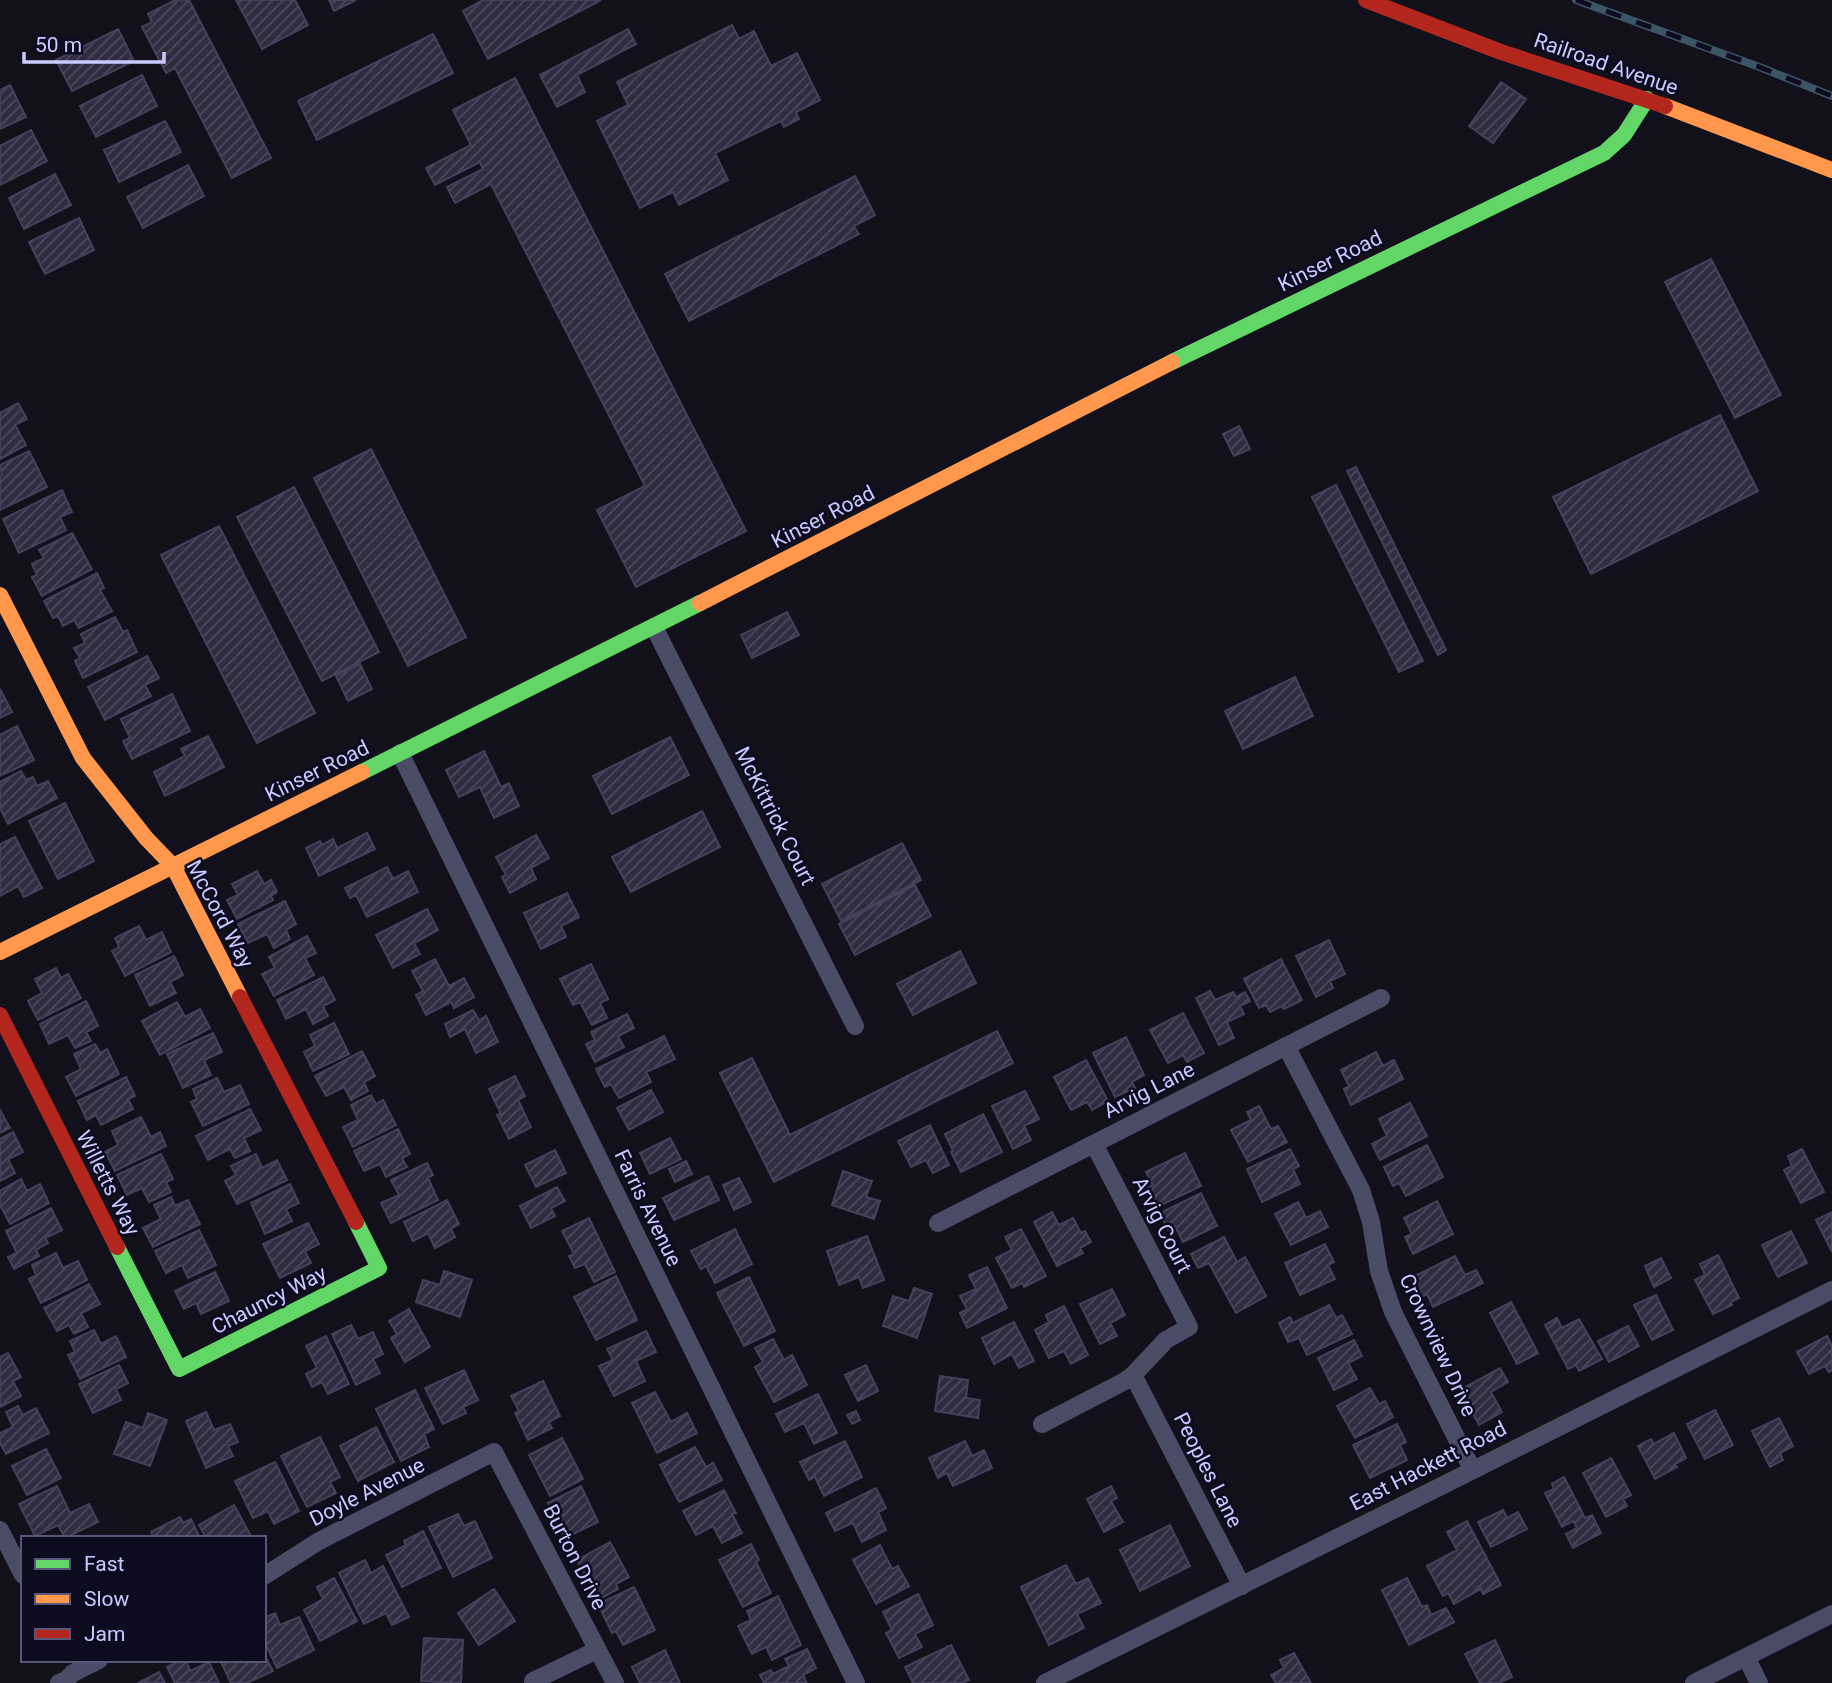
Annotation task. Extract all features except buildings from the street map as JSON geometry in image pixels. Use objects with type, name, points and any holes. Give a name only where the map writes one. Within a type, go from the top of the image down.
[{"type":"street","name":"Railroad Avenue","points":[[1366,0],[1501,52],[1647,99],[1832,170]]},
{"type":"street","name":"Kinser Road","points":[[0,952],[654,627],[1220,337],[1604,153],[1620,142],[1647,99]]},
{"type":"street","name":"McCord Way","points":[[0,595],[83,758],[146,838],[173,866],[379,1268]]},
{"type":"street","name":"McKittrick Court","points":[[654,627],[855,1026]]},
{"type":"street","name":"Farris Avenue","points":[[400,753],[856,1683]]},
{"type":"street","name":"Arvig Lane","points":[[938,1223],[1381,998]]},
{"type":"street","name":"Willetts Way","points":[[0,1015],[179,1369]]},
{"type":"street","name":"Crownview Drive","points":[[1286,1046],[1360,1190],[1371,1222],[1380,1271],[1390,1305],[1472,1469]]},
{"type":"street","name":"Arvig Court","points":[[1094,1144],[1189,1327],[1166,1340],[1133,1375]]},
{"type":"street","name":"Chauncy Way","points":[[179,1369],[379,1268]]},
{"type":"street","name":"East Hackett Road","points":[[1045,1683],[1832,1290]]},
{"type":"street","points":[[1042,1424],[1133,1375]]},
{"type":"street","name":"Peoples Lane","points":[[1133,1375],[1242,1586]]},
{"type":"street","name":"Doyle Avenue","points":[[266,1575],[319,1541],[494,1452]]},
{"type":"street","name":"Burton Drive","points":[[494,1452],[615,1683]]},
{"type":"street","points":[[0,1530],[21,1571]]},
{"type":"street","points":[[1694,1683],[1832,1614]]},
{"type":"street","points":[[533,1681],[597,1650]]},
{"type":"street","points":[[1746,1657],[1759,1683]]},
{"type":"street","points":[[69,1675],[95,1662]]},
{"type":"railway","points":[[1576,0],[1832,96]]},
{"type":"traffic: fast","points":[[1172,362],[1604,153],[1624,135],[1647,99]]},
{"type":"traffic: fast","points":[[362,772],[700,603]]},
{"type":"traffic: fast","points":[[117,1247],[179,1369],[379,1268],[356,1222]]},
{"type":"traffic: slow","points":[[1665,106],[1832,170]]},
{"type":"traffic: slow","points":[[700,603],[1172,362]]},
{"type":"traffic: slow","points":[[0,595],[83,758],[146,838],[173,866],[240,997]]},
{"type":"traffic: slow","points":[[0,952],[362,772]]},
{"type":"traffic: jam","points":[[1366,0],[1501,52],[1665,106]]},
{"type":"traffic: jam","points":[[240,997],[356,1222]]},
{"type":"traffic: jam","points":[[0,1015],[117,1247]]}]
